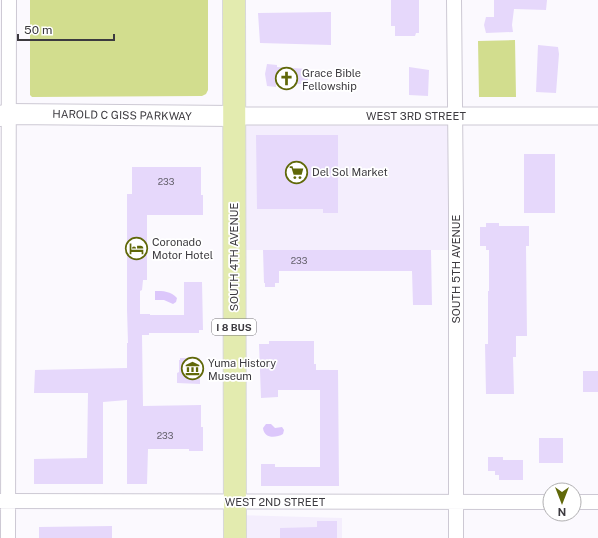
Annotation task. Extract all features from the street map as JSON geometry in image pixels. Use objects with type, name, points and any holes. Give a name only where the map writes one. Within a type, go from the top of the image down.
[{"type":"main road","name":"SOUTH 4TH AVENUE","points":[[234,0],[235,538]]},
{"type":"main road","name":"HAROLD C GISS PARKWAY","points":[[3,114],[234,116]]},
{"type":"street","points":[[8,538],[4,501],[3,114],[9,0]]},
{"type":"street","name":"SOUTH 5TH AVENUE","points":[[454,0],[456,209],[456,538]]},
{"type":"street","name":"WEST 3RD STREET","points":[[234,116],[598,116]]},
{"type":"street","name":"WEST 2ND STREET","points":[[4,501],[542,502]]},
{"type":"street","points":[[582,502],[598,502]]},
{"type":"shaded area","points":[[234,116],[455,116],[456,250],[234,250]]},
{"type":"shaded area","points":[[155,291],[164,291],[172,294],[177,298],[176,302],[173,304],[164,300],[155,300]]},
{"type":"shaded area","points":[[266,424],[271,424],[275,428],[282,427],[284,430],[283,434],[274,437],[268,436],[264,432],[263,428]]},
{"type":"shaded area","points":[[235,515],[342,518],[342,538],[235,538]]},
{"type":"green space","points":[[30,0],[208,0],[208,90],[206,94],[202,96],[32,97],[30,95]]},
{"type":"green space","points":[[515,40],[516,97],[479,97],[478,41]]},
{"type":"building","points":[[391,0],[419,0],[419,33],[416,33],[415,36],[395,36],[395,26],[391,26]]},
{"type":"building","points":[[494,0],[547,0],[546,10],[514,9],[512,25],[513,32],[486,33],[484,25],[486,17],[494,17]]},
{"type":"building","points":[[331,12],[331,45],[260,43],[258,13]]},
{"type":"building","points":[[538,45],[558,47],[559,54],[556,93],[536,92]]},
{"type":"building","name":"Grace Bible Fellowship","points":[[267,64],[277,65],[277,67],[308,69],[308,84],[276,84],[276,87],[267,86],[265,74]]},
{"type":"building","points":[[409,67],[429,70],[428,96],[409,95]]},
{"type":"building","name":"Del Sol Market","points":[[256,135],[338,135],[338,213],[323,213],[323,209],[257,209]]},
{"type":"building","points":[[524,154],[555,154],[555,213],[524,213]]},
{"type":"building","points":[[132,167],[201,167],[203,215],[147,215],[147,280],[143,280],[142,290],[140,291],[140,314],[184,315],[184,282],[202,282],[203,330],[199,330],[199,333],[149,333],[149,335],[142,335],[143,406],[201,405],[203,451],[189,451],[189,449],[148,449],[147,484],[127,484],[127,400],[103,402],[103,484],[34,484],[34,459],[87,458],[88,393],[34,393],[35,370],[127,368],[127,194],[132,194]]},
{"type":"building","points":[[486,223],[499,223],[499,226],[529,226],[529,246],[526,246],[527,336],[516,336],[516,357],[513,357],[514,394],[486,394],[485,344],[488,344],[489,250],[486,250],[486,246],[480,246],[480,227],[486,227]]},
{"type":"building","points":[[263,250],[431,250],[432,305],[413,305],[412,271],[279,271],[279,283],[275,283],[275,287],[265,287]]},
{"type":"building","points":[[269,341],[314,341],[314,364],[316,364],[316,370],[338,370],[339,486],[261,486],[261,464],[275,464],[275,467],[320,467],[320,390],[278,390],[278,397],[261,398],[259,344],[269,344]]},
{"type":"building","name":"Yuma History Museum","points":[[180,358],[200,358],[200,384],[177,383]]},
{"type":"building","points":[[583,371],[598,371],[598,392],[583,392]]},
{"type":"building","points":[[539,438],[563,438],[563,463],[539,463]]},
{"type":"building","points":[[488,457],[503,457],[503,460],[523,460],[523,480],[499,480],[499,475],[495,475],[495,471],[488,471]]},
{"type":"building","points":[[317,521],[337,521],[337,538],[280,538],[280,528],[317,527]]},
{"type":"building","points":[[112,526],[112,538],[39,538],[39,527]]},
{"type":"place","name":"Grace Bible Fellowship","points":[[287,79]]},
{"type":"place","name":"Del Sol Market","points":[[297,172]]},
{"type":"place","name":"Coronado Motor Hotel","points":[[137,248]]},
{"type":"place","name":"Yuma History Museum","points":[[192,369]]}]
